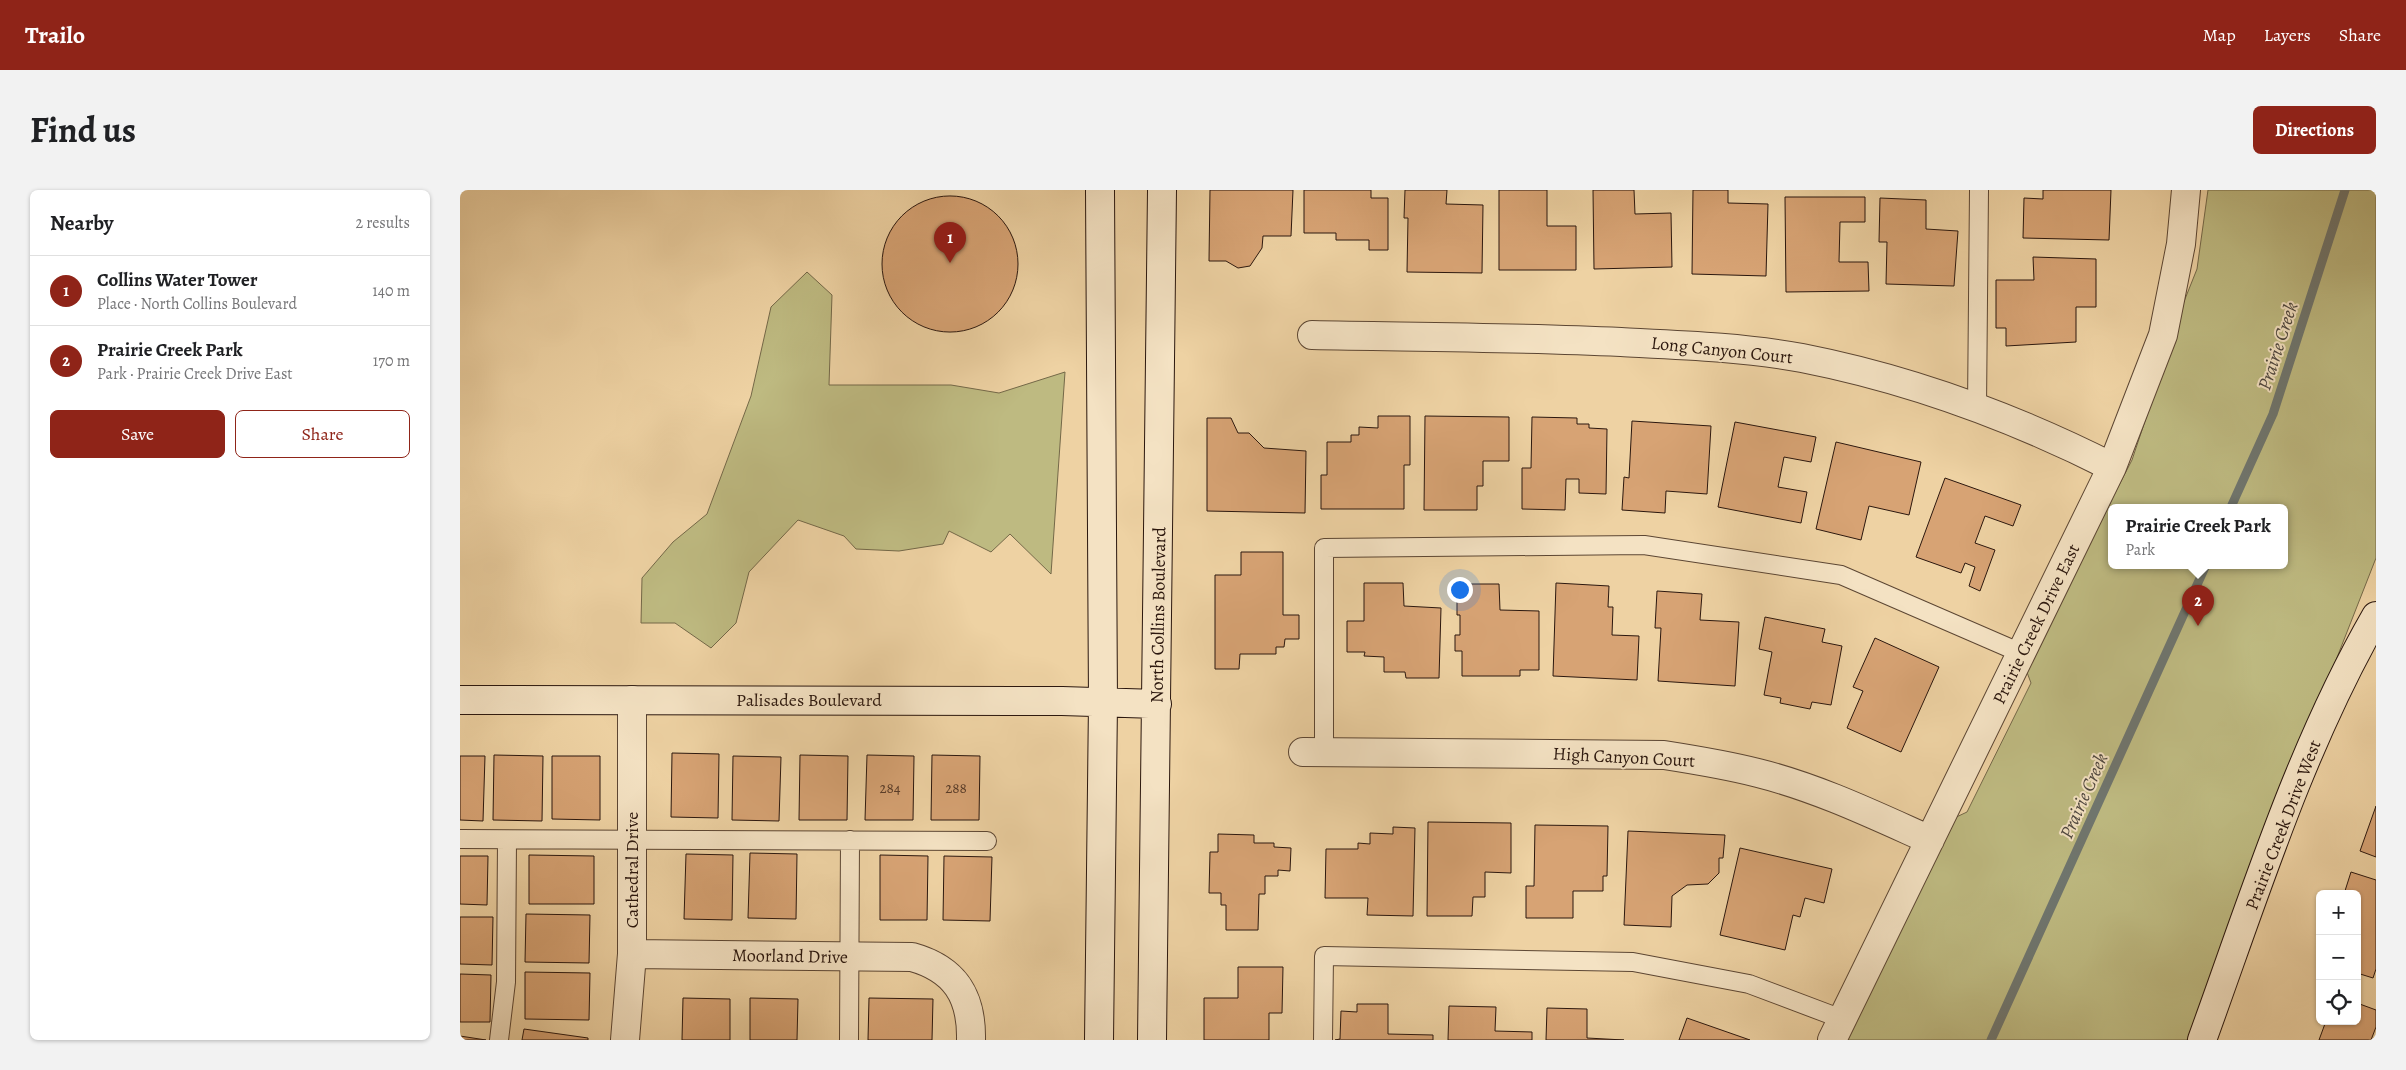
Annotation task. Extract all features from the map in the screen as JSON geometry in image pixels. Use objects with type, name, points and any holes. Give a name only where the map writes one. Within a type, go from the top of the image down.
[{"type":"street","points":[[1099,1040],[1102,702],[1100,190]]},
{"type":"street","name":"North Collins Boulevard","points":[[1152,1040],[1162,190]]},
{"type":"street","name":"Prairie Creek Drive East","points":[[1837,1030],[2112,467],[2162,335],[2181,244],[2186,190]]},
{"type":"street","name":"Long Canyon Court","points":[[1312,335],[1541,338],[1707,346],[1801,358],[1951,398],[2075,448],[2112,467]]},
{"type":"street","name":"Prairie Creek Drive West","points":[[2202,1040],[2297,781],[2358,647],[2376,616]]},
{"type":"street","name":"Palisades Boulevard","points":[[460,700],[1102,702],[1157,704]]},
{"type":"street","name":"Cathedral Drive","points":[[625,1040],[632,954],[632,700]]},
{"type":"street","name":"High Canyon Court","points":[[1313,752],[1664,755],[1760,773],[1801,786],[1846,803],[1930,840]]},
{"type":"street","name":"Moorland Drive","points":[[632,954],[912,957],[928,962],[945,972],[959,986],[968,1007],[971,1040]]},
{"type":"lane","points":[[1977,408],[1979,190]]},
{"type":"lane","points":[[1313,752],[1324,548],[1644,545],[1842,576],[2021,653]]},
{"type":"lane","points":[[460,839],[987,841]]},
{"type":"lane","points":[[500,1040],[506,982],[507,840]]},
{"type":"lane","points":[[850,840],[850,1040]]},
{"type":"lane","points":[[1323,1040],[1324,956],[1633,962],[1749,984],[1837,1030]]},
{"type":"shaded area","points":[[2208,190],[2376,190],[2376,558],[2187,1040],[1842,1040],[1950,820],[1967,812],[2031,683],[2025,667],[2108,506],[2108,569],[2288,569],[2288,504],[2109,504],[2132,460],[2157,385],[2171,334],[2197,269]]},
{"type":"shaded area","points":[[807,272],[832,295],[829,385],[951,385],[999,393],[1065,372],[1051,574],[1010,534],[991,552],[949,531],[943,544],[899,551],[856,549],[844,536],[798,520],[749,572],[736,623],[711,648],[675,623],[641,623],[642,578],[673,542],[707,514],[751,396],[771,307]]},
{"type":"building","points":[[1210,190],[1293,190],[1291,236],[1263,236],[1262,248],[1250,266],[1238,268],[1226,261],[1209,261]]},
{"type":"building","points":[[1304,190],[1371,190],[1371,198],[1388,198],[1388,250],[1369,250],[1369,240],[1336,240],[1336,233],[1304,233]]},
{"type":"building","points":[[1405,190],[1447,190],[1446,204],[1483,205],[1482,273],[1407,272],[1408,218],[1404,218]]},
{"type":"building","points":[[1499,190],[1547,190],[1547,226],[1576,226],[1576,270],[1499,270]]},
{"type":"building","points":[[1593,190],[1634,190],[1635,214],[1671,213],[1672,267],[1594,269]]},
{"type":"building","points":[[1693,190],[1728,190],[1728,203],[1768,204],[1766,276],[1692,274]]},
{"type":"building","points":[[2043,190],[2111,190],[2109,240],[2023,238],[2024,198],[2043,199]]},
{"type":"building","points":[[950,196],[976,202],[998,216],[1012,238],[1018,264],[1012,290],[998,312],[976,326],[950,332],[924,326],[902,312],[888,290],[882,264],[888,238],[902,216],[924,202]]},
{"type":"building","points":[[1785,197],[1865,197],[1865,222],[1840,222],[1839,262],[1868,262],[1869,291],[1786,292]]},
{"type":"building","points":[[1880,198],[1926,200],[1926,229],[1958,231],[1954,286],[1886,284],[1887,242],[1879,242]]},
{"type":"building","points":[[2033,257],[2096,259],[2096,307],[2076,307],[2076,342],[2006,346],[2006,328],[1996,328],[1996,280],[2034,280]]},
{"type":"building","points":[[1378,416],[1410,416],[1410,465],[1404,465],[1404,509],[1321,509],[1321,475],[1327,475],[1327,442],[1351,442],[1351,435],[1359,435],[1359,427],[1378,428]]},
{"type":"building","points":[[1425,416],[1509,417],[1509,461],[1483,461],[1483,486],[1477,486],[1477,510],[1424,510]]},
{"type":"building","points":[[1532,417],[1577,418],[1577,424],[1589,424],[1589,428],[1607,429],[1606,494],[1579,493],[1579,479],[1566,479],[1565,510],[1522,509],[1522,468],[1531,468]]},
{"type":"building","points":[[1207,418],[1231,418],[1238,433],[1249,433],[1264,448],[1306,451],[1305,513],[1207,511]]},
{"type":"building","points":[[1632,421],[1711,426],[1707,494],[1666,491],[1665,513],[1622,510],[1624,477],[1629,478]]},
{"type":"building","points":[[1735,422],[1816,437],[1811,462],[1784,457],[1778,487],[1807,492],[1801,523],[1718,507]]},
{"type":"building","points":[[1836,442],[1921,462],[1909,515],[1869,506],[1861,540],[1816,529]]},
{"type":"building","points":[[1945,478],[2021,505],[2013,526],[1985,516],[1975,543],[1995,550],[1980,591],[1969,586],[1975,567],[1965,563],[1961,573],[1916,557]]},
{"type":"building","points":[[1241,552],[1283,552],[1283,615],[1299,615],[1299,639],[1285,639],[1284,647],[1276,647],[1276,654],[1240,654],[1239,669],[1215,669],[1215,575],[1241,575]]},
{"type":"building","points":[[1364,583],[1403,583],[1404,606],[1441,608],[1439,678],[1406,678],[1405,672],[1384,672],[1384,657],[1364,656],[1365,652],[1347,652],[1347,621],[1364,621]]},
{"type":"building","points":[[1556,583],[1609,586],[1608,607],[1613,607],[1612,635],[1639,636],[1637,680],[1553,676]]},
{"type":"building","points":[[1457,584],[1499,584],[1500,610],[1539,611],[1539,670],[1520,670],[1520,676],[1462,676],[1462,651],[1455,651],[1455,635],[1460,635],[1460,615],[1457,615]]},
{"type":"building","points":[[1657,591],[1702,594],[1700,620],[1739,622],[1735,686],[1658,681],[1661,628],[1655,628]]},
{"type":"building","points":[[1765,617],[1825,629],[1822,642],[1842,646],[1831,705],[1812,702],[1810,709],[1780,703],[1781,698],[1764,695],[1772,652],[1759,649]]},
{"type":"building","points":[[1875,638],[1939,667],[1901,752],[1847,728],[1863,691],[1853,687]]},
{"type":"building","points":[[672,753],[719,754],[718,818],[671,817]]},
{"type":"building","points":[[494,755],[543,756],[542,821],[493,820]]},
{"type":"building","points":[[800,755],[848,756],[847,820],[799,820]]},
{"type":"building","points":[[867,755],[914,756],[913,820],[865,820]]},
{"type":"building","points":[[932,755],[980,756],[979,820],[931,820]]},
{"type":"building","points":[[460,756],[485,756],[483,821],[460,820]]},
{"type":"building","points":[[552,756],[600,756],[600,820],[552,819]]},
{"type":"building","points":[[733,756],[781,757],[779,821],[732,820]]},
{"type":"building","points":[[2376,806],[2376,857],[2360,851]]},
{"type":"building","points":[[1428,822],[1511,823],[1511,873],[1485,872],[1485,897],[1473,897],[1472,916],[1427,916]]},
{"type":"building","points":[[1535,825],[1608,826],[1607,876],[1603,876],[1603,891],[1573,891],[1573,918],[1526,918],[1526,886],[1534,886]]},
{"type":"building","points":[[1393,827],[1415,828],[1413,916],[1367,915],[1368,898],[1325,898],[1326,849],[1358,849],[1358,843],[1370,844],[1370,833],[1393,834]]},
{"type":"building","points":[[1628,831],[1725,835],[1723,858],[1719,858],[1719,873],[1708,884],[1687,885],[1672,896],[1671,927],[1624,925]]},
{"type":"building","points":[[1218,834],[1254,835],[1254,843],[1274,843],[1274,847],[1291,848],[1290,871],[1278,870],[1278,876],[1265,876],[1265,894],[1259,894],[1258,930],[1226,930],[1226,905],[1221,905],[1221,893],[1209,893],[1210,852],[1218,852]]},
{"type":"building","points":[[1740,848],[1832,869],[1824,903],[1805,898],[1800,917],[1793,915],[1785,950],[1720,935]]},
{"type":"building","points":[[750,853],[797,854],[796,919],[748,918]]},
{"type":"building","points":[[686,854],[733,855],[732,920],[684,919]]},
{"type":"building","points":[[529,855],[594,856],[594,904],[529,904]]},
{"type":"building","points":[[880,855],[928,856],[927,920],[880,920]]},
{"type":"building","points":[[460,856],[488,856],[487,905],[460,904]]},
{"type":"building","points":[[944,856],[992,857],[990,921],[943,920]]},
{"type":"building","points":[[2351,872],[2376,880],[2376,969],[2373,978],[2361,974],[2361,890],[2345,890]]},
{"type":"building","points":[[526,914],[590,915],[589,963],[525,962]]},
{"type":"building","points":[[460,917],[493,917],[492,965],[460,964]]},
{"type":"building","points":[[1238,967],[1283,967],[1282,1013],[1269,1013],[1269,1040],[1204,1040],[1204,998],[1238,998]]},
{"type":"building","points":[[525,972],[590,973],[589,1020],[525,1019]]},
{"type":"building","points":[[460,974],[491,975],[490,1022],[460,1022]]},
{"type":"building","points":[[683,998],[730,999],[730,1040],[682,1040]]},
{"type":"building","points":[[750,998],[798,999],[797,1040],[750,1040]]},
{"type":"building","points":[[869,998],[933,999],[932,1040],[868,1040]]},
{"type":"building","points":[[1357,1004],[1388,1004],[1388,1034],[1433,1035],[1433,1040],[1335,1040],[1340,1039],[1341,1011],[1357,1012]]},
{"type":"building","points":[[2361,1004],[2376,1010],[2376,1027],[2371,1040],[2319,1040],[2325,1025],[2361,1025]]},
{"type":"building","points":[[1449,1006],[1496,1007],[1495,1031],[1532,1032],[1532,1040],[1448,1040]]},
{"type":"building","points":[[1547,1008],[1587,1009],[1587,1038],[1624,1040],[1546,1040]]},
{"type":"building","points":[[1687,1018],[1750,1040],[1679,1040]]},
{"type":"building","points":[[524,1029],[588,1038],[588,1040],[522,1040]]},
{"type":"building","points":[[460,1036],[486,1040],[460,1040]]},
{"type":"waterway","name":"Prairie Creek","points":[[2232,504],[2273,414],[2345,190]]},
{"type":"waterway","name":"Prairie Creek","points":[[1991,1040],[2204,569]]},
{"type":"place","name":"Collins Water Tower","points":[[950,263]]},
{"type":"place","name":"Prairie Creek Park","points":[[2198,626]]}]
